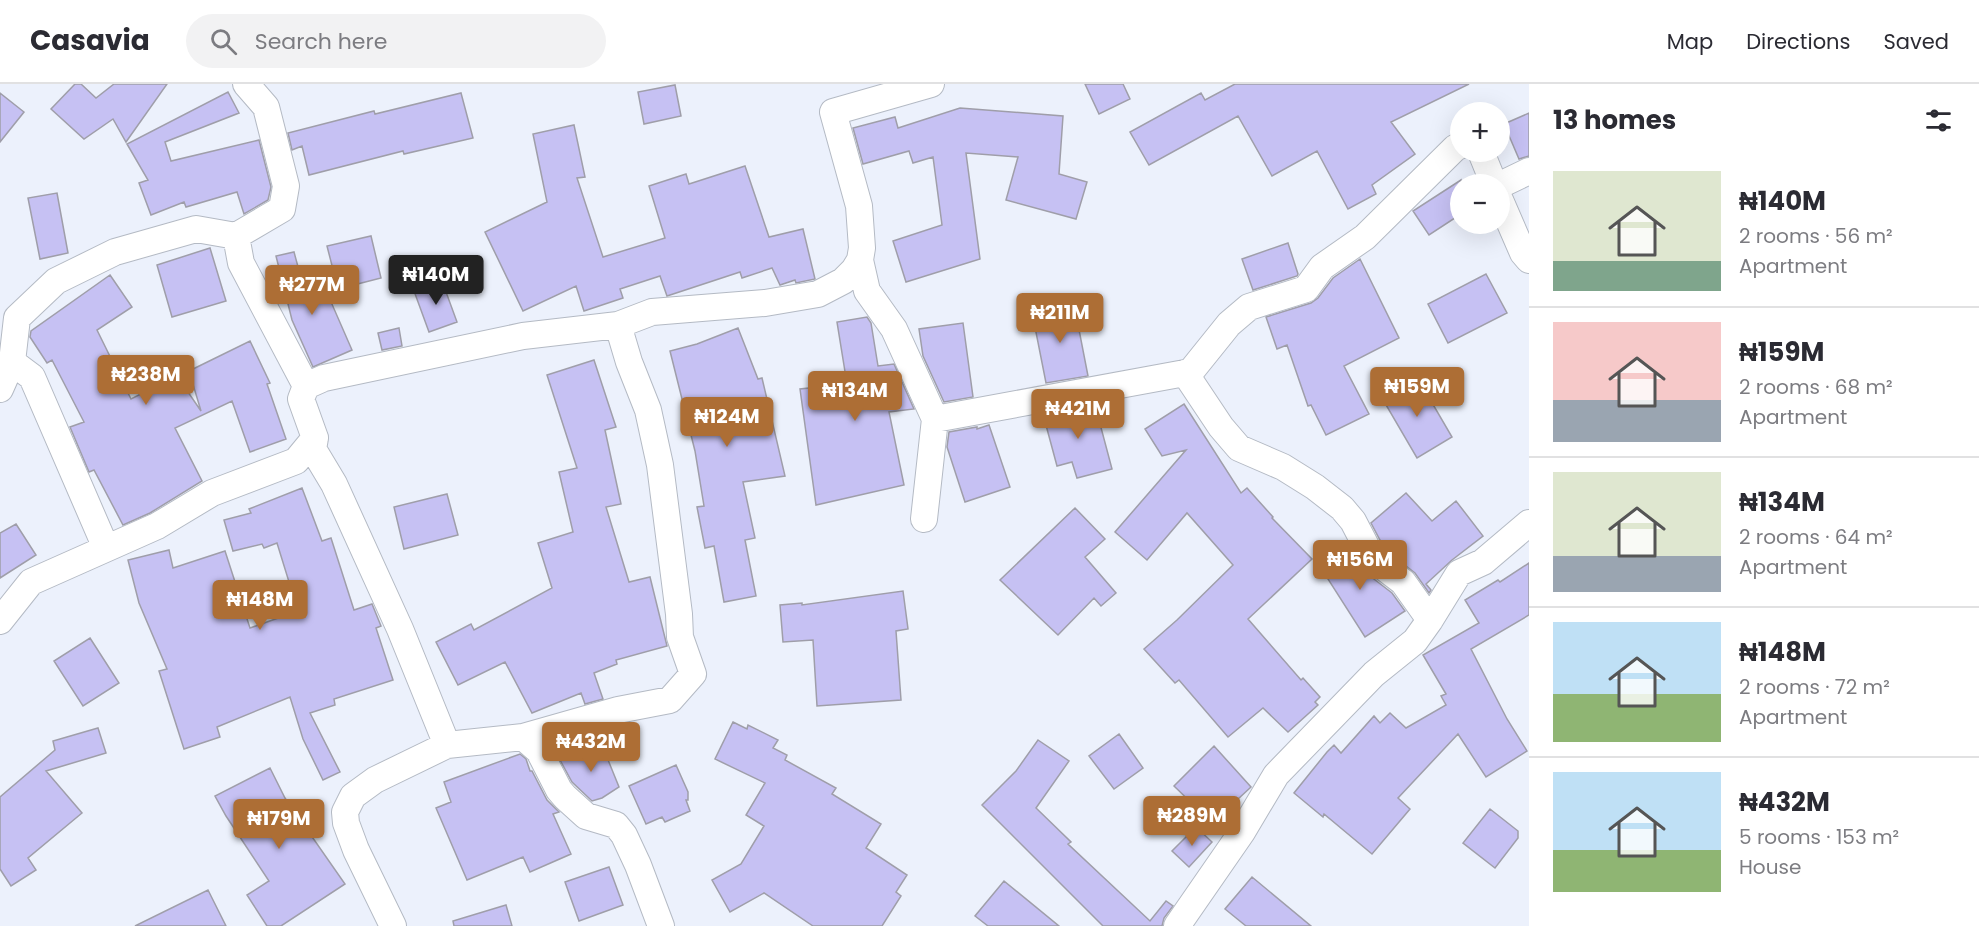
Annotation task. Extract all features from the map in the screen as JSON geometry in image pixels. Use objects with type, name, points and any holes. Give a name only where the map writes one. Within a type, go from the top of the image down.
[{"type":"street","points":[[0,389],[12,362],[17,318],[56,281],[115,252],[196,229],[236,236],[282,209],[286,186],[266,107],[246,84]]},
{"type":"street","points":[[924,519],[935,419],[894,329],[867,291],[861,260],[859,206],[833,112],[931,84]]},
{"type":"street","points":[[935,419],[1185,373],[1188,375],[1229,324],[1249,307],[1306,289],[1322,267],[1365,237],[1450,153]]},
{"type":"street","points":[[1510,180],[1529,171]]},
{"type":"street","points":[[1510,223],[1523,253],[1529,260]]},
{"type":"street","points":[[236,236],[241,263],[306,386]]},
{"type":"street","points":[[447,745],[395,618],[334,484],[313,449],[315,438],[301,399],[306,386],[324,378],[511,339],[618,325],[652,312],[765,303],[818,294],[843,281],[861,260]]},
{"type":"street","points":[[393,926],[345,823],[345,812],[353,796],[375,780],[447,745],[523,737],[618,710],[670,700],[693,674],[680,637],[660,465],[648,410],[629,362],[618,325]]},
{"type":"street","points":[[12,362],[32,377],[106,548]]},
{"type":"street","points":[[1185,373],[1221,427],[1239,448],[1283,467],[1315,487],[1342,508],[1353,521],[1367,548],[1382,567],[1403,582],[1430,621]]},
{"type":"street","points":[[0,621],[31,582],[157,526],[212,493],[296,461],[315,438]]},
{"type":"street","points":[[1178,926],[1242,832],[1276,775],[1374,674],[1415,641],[1459,573],[1484,562],[1527,529]]},
{"type":"street","points":[[523,737],[539,751],[565,797],[586,816],[616,825],[624,835],[661,926]]},
{"type":"building","points":[[75,84],[81,84],[96,98],[114,84],[167,84],[126,142],[113,119],[84,139],[51,109]]},
{"type":"building","points":[[1085,84],[1123,84],[1130,99],[1099,114]]},
{"type":"building","points":[[1235,84],[1469,84],[1391,122],[1415,154],[1372,185],[1376,194],[1348,209],[1317,151],[1272,176],[1238,116],[1149,165],[1130,132],[1201,93],[1205,100]]},
{"type":"building","points":[[675,85],[681,116],[644,124],[638,92]]},
{"type":"building","points":[[228,92],[239,113],[165,142],[171,161],[259,140],[271,187],[268,200],[244,214],[237,192],[186,207],[184,202],[151,215],[139,183],[148,180],[127,144]]},
{"type":"building","points":[[0,93],[24,112],[0,142]]},
{"type":"building","points":[[461,93],[473,138],[404,154],[403,151],[309,175],[302,146],[292,150],[288,133],[374,111],[375,114]]},
{"type":"building","points":[[960,108],[1063,116],[1059,174],[1087,182],[1076,219],[1006,200],[1018,157],[966,153],[980,259],[906,282],[893,241],[942,225],[933,157],[913,163],[909,151],[863,164],[853,128],[895,117],[898,128]]},
{"type":"building","points":[[1529,113],[1529,156],[1519,159],[1510,138],[1510,121]]},
{"type":"building","points":[[574,125],[585,177],[577,178],[603,257],[665,238],[649,186],[686,174],[689,184],[745,166],[769,237],[803,229],[815,279],[796,283],[795,280],[780,285],[772,268],[742,278],[740,272],[667,296],[660,276],[620,289],[623,298],[584,311],[576,286],[523,311],[485,232],[547,202],[533,134]]},
{"type":"building","points":[[1450,187],[1450,221],[1429,235],[1413,211]]},
{"type":"building","points":[[57,193],[68,253],[40,259],[28,198]]},
{"type":"building","points":[[371,236],[381,278],[338,289],[327,246]]},
{"type":"building","points":[[1288,243],[1297,276],[1253,290],[1242,259]]},
{"type":"building","points":[[210,248],[226,301],[172,317],[157,265]]},
{"type":"building","points":[[294,252],[307,300],[328,295],[352,350],[313,367],[292,320],[276,256]]},
{"type":"building","points":[[1360,259],[1399,338],[1344,366],[1369,414],[1326,435],[1311,405],[1308,406],[1287,345],[1277,349],[1266,317],[1311,303],[1318,298],[1333,278]]},
{"type":"building","points":[[1486,274],[1507,313],[1448,343],[1428,304]]},
{"type":"building","points":[[110,275],[132,307],[97,330],[131,399],[177,376],[201,411],[189,371],[250,341],[270,383],[267,384],[286,439],[250,452],[232,401],[175,428],[202,481],[150,513],[123,525],[94,470],[89,472],[70,427],[84,422],[52,360],[47,363],[30,337],[31,331]]},
{"type":"building","points":[[442,281],[457,322],[429,332],[414,291]]},
{"type":"building","points":[[1074,304],[1088,376],[1046,383],[1032,312]]},
{"type":"building","points":[[867,317],[871,323],[878,366],[894,364],[914,409],[889,412],[904,485],[816,505],[800,389],[847,384],[837,322]]},
{"type":"building","points":[[963,323],[973,397],[944,402],[923,356],[919,329]]},
{"type":"building","points":[[399,328],[402,346],[382,350],[378,333]]},
{"type":"building","points":[[738,328],[758,379],[762,378],[785,476],[743,482],[755,538],[745,540],[756,596],[724,602],[714,546],[705,548],[697,507],[704,506],[695,451],[670,351],[697,344]]},
{"type":"building","points":[[594,360],[616,427],[605,430],[621,504],[606,507],[629,582],[650,577],[667,646],[616,660],[617,664],[594,673],[603,699],[585,704],[581,693],[532,713],[505,662],[458,685],[436,642],[471,624],[474,630],[552,588],[538,543],[573,532],[559,472],[577,468],[547,375]]},
{"type":"building","points":[[1417,377],[1452,437],[1417,458],[1382,398]]},
{"type":"building","points":[[1184,404],[1241,493],[1247,488],[1272,518],[1312,559],[1248,619],[1301,680],[1303,678],[1320,697],[1315,702],[1318,705],[1288,732],[1263,708],[1228,737],[1179,680],[1175,683],[1144,649],[1233,565],[1187,513],[1147,560],[1115,532],[1186,450],[1162,456],[1145,429]]},
{"type":"building","points":[[1095,405],[1112,469],[1077,478],[1072,462],[1057,466],[1043,414]]},
{"type":"building","points":[[989,425],[1010,487],[965,502],[947,447],[949,432],[977,427],[977,429]]},
{"type":"building","points":[[302,488],[322,541],[331,538],[354,610],[372,604],[381,626],[376,628],[393,680],[334,699],[335,705],[310,713],[340,772],[323,780],[303,739],[290,697],[217,727],[220,737],[184,749],[159,671],[167,669],[139,603],[128,560],[169,550],[173,568],[225,551],[250,628],[298,611],[277,543],[264,548],[262,544],[233,551],[224,520],[251,513],[249,509]]},
{"type":"building","points":[[1406,493],[1432,521],[1456,501],[1483,536],[1426,584],[1431,590],[1429,593],[1415,573],[1392,555],[1380,540],[1371,523]]},
{"type":"building","points":[[447,494],[458,535],[404,549],[394,507]]},
{"type":"building","points":[[1075,508],[1105,539],[1085,557],[1116,593],[1101,606],[1094,598],[1058,635],[1000,580]]},
{"type":"building","points":[[16,524],[36,555],[0,578],[0,533]]},
{"type":"building","points":[[1347,542],[1370,576],[1392,593],[1405,611],[1365,637],[1319,565]]},
{"type":"building","points":[[1529,563],[1529,615],[1471,649],[1507,719],[1527,751],[1486,777],[1458,734],[1398,798],[1410,809],[1372,854],[1324,814],[1323,817],[1294,793],[1334,745],[1341,753],[1374,716],[1380,723],[1390,713],[1406,728],[1446,705],[1441,696],[1446,694],[1423,655],[1479,623],[1465,600],[1498,580],[1500,582]]},
{"type":"building","points":[[903,591],[908,629],[896,631],[901,700],[817,706],[813,640],[783,642],[780,605],[802,603],[802,605]]},
{"type":"building","points":[[90,638],[119,683],[83,706],[54,661]]},
{"type":"building","points":[[733,722],[747,729],[748,725],[778,740],[773,748],[787,755],[785,760],[836,788],[832,794],[881,824],[866,848],[907,875],[896,892],[901,896],[882,926],[813,926],[764,893],[730,912],[712,880],[741,864],[764,826],[746,815],[765,783],[715,759]]},
{"type":"building","points":[[613,727],[615,733],[598,739],[595,732]]},
{"type":"building","points":[[98,728],[106,753],[46,771],[82,813],[28,858],[36,870],[11,886],[0,869],[0,797],[55,750],[53,741]]},
{"type":"building","points":[[1119,734],[1143,768],[1114,789],[1089,756]]},
{"type":"building","points":[[1038,740],[1069,761],[1036,808],[1071,842],[1068,844],[1150,921],[1166,901],[1173,906],[1164,918],[1162,926],[1103,926],[982,805],[1016,771]]},
{"type":"building","points":[[602,745],[619,787],[602,798],[592,801],[572,782],[560,760]]},
{"type":"building","points":[[1214,746],[1251,787],[1225,811],[1207,818],[1174,786]]},
{"type":"building","points":[[520,754],[526,759],[530,771],[547,800],[559,812],[553,814],[571,854],[530,872],[523,857],[467,880],[436,808],[451,802],[444,782]]},
{"type":"building","points":[[676,765],[688,792],[688,800],[686,800],[690,811],[665,822],[662,817],[646,824],[629,786]]},
{"type":"building","points":[[270,768],[285,798],[345,884],[281,926],[267,926],[247,895],[269,881],[215,796]]},
{"type":"building","points":[[1490,809],[1518,831],[1518,838],[1495,868],[1463,843]]},
{"type":"building","points":[[1196,827],[1212,842],[1189,867],[1172,851]]},
{"type":"building","points":[[609,867],[623,905],[579,921],[565,882]]},
{"type":"building","points":[[1252,877],[1311,926],[1246,926],[1225,909]]},
{"type":"building","points":[[1004,881],[1059,926],[988,926],[975,916]]},
{"type":"building","points":[[208,890],[226,926],[135,926]]},
{"type":"building","points":[[506,905],[512,926],[454,926],[453,921]]}]
